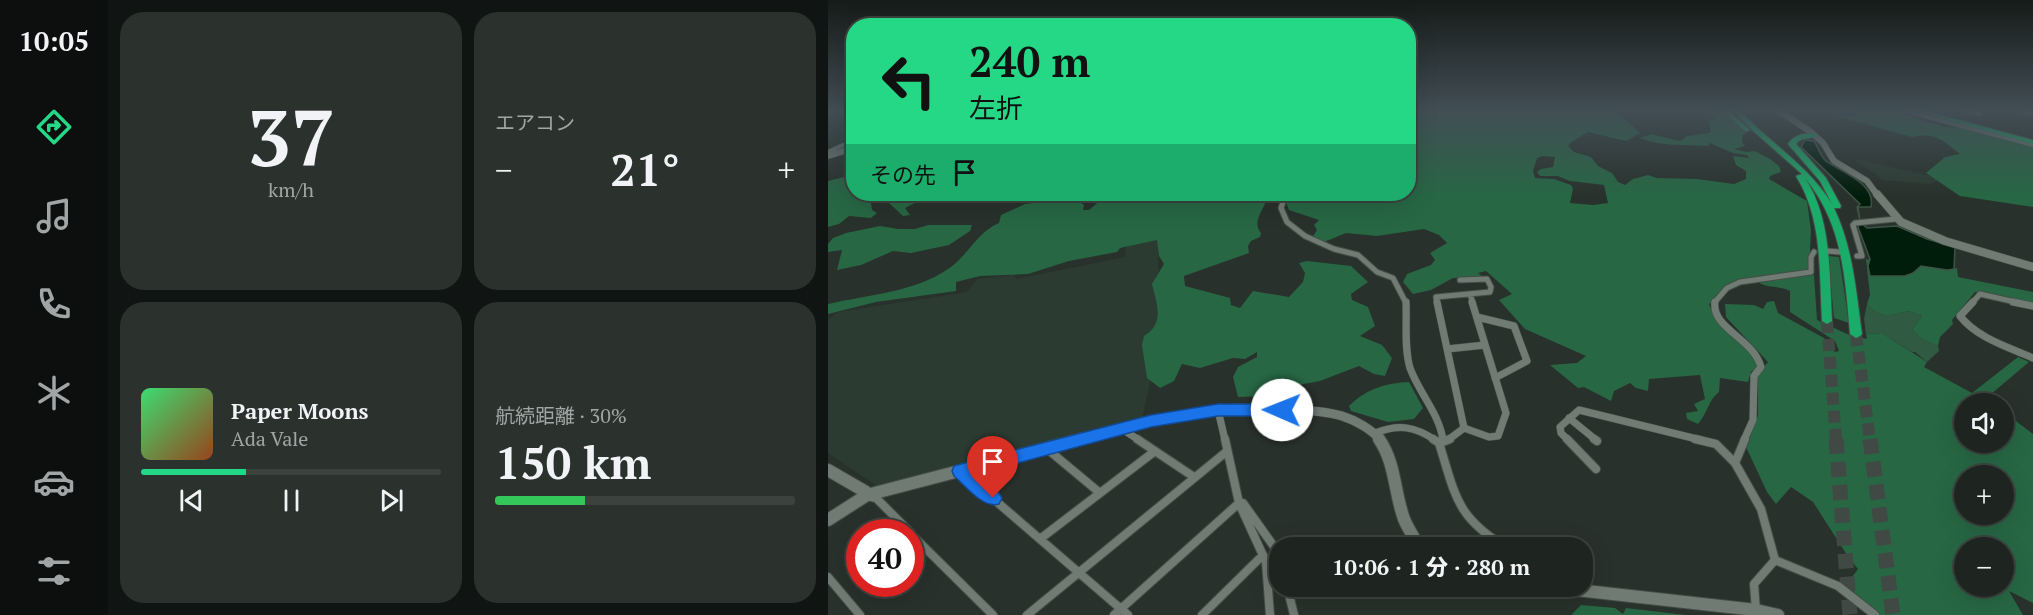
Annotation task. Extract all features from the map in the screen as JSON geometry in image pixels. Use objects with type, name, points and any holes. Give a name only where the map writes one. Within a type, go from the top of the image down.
[{"type":"highway","points":[[1760,140],[1775,152]]},
{"type":"highway","points":[[1762,140],[1803,180],[1817,206],[1827,321]]},
{"type":"highway","points":[[1768,140],[1805,173],[1828,202]]},
{"type":"highway","points":[[1771,140],[1811,175],[1828,202],[1843,237],[1851,286]]},
{"type":"highway","points":[[1794,140],[1792,144],[1823,180],[1836,203],[1846,238],[1856,333]]},
{"type":"street","points":[[1818,140],[1831,158],[1873,187],[1896,219]]},
{"type":"street","points":[[828,154],[846,143]]},
{"type":"street","points":[[828,154],[846,150]]},
{"type":"street","points":[[1282,201],[1281,208],[1287,222],[1310,240],[1358,255],[1370,267],[1397,282],[1406,301],[1408,358],[1411,370],[1437,418],[1443,440],[1439,443]]},
{"type":"street","points":[[1857,256],[1862,256],[1853,225],[1859,222],[1896,219],[1945,240],[2033,267]]},
{"type":"street","points":[[1827,251],[1840,252]]},
{"type":"street","points":[[1735,463],[1753,420],[1754,376],[1761,367],[1760,356],[1719,320],[1713,310],[1713,303],[1727,288],[1740,282],[1811,272],[1811,257],[1814,252]]},
{"type":"street","points":[[1460,280],[1487,279],[1491,287],[1490,292],[1436,297],[1464,428]]},
{"type":"street","points":[[1464,428],[1489,437],[1498,436],[1506,413],[1470,294]]},
{"type":"street","points":[[2033,306],[1980,294],[1960,316],[1964,323],[1984,335],[2033,358]]},
{"type":"street","points":[[1477,317],[1514,326],[1527,361],[1495,378]]},
{"type":"street","points":[[1447,350],[1485,345]]},
{"type":"street","points":[[1218,410],[1239,503],[1266,562],[1270,615]]},
{"type":"street","points":[[828,520],[867,495],[1125,427],[1218,410],[1301,410],[1342,416],[1375,433],[1386,449],[1393,468],[1404,519],[1414,537]]},
{"type":"street","points":[[1596,469],[1561,433],[1560,427],[1579,410],[1716,444],[1735,463],[1772,535],[1775,560],[1754,584],[1757,613]]},
{"type":"street","points":[[1569,418],[1597,441]]},
{"type":"street","points":[[1375,433],[1389,427],[1410,426],[1439,443],[1446,442],[1464,428]]},
{"type":"street","points":[[1125,427],[1125,430],[1194,477]]},
{"type":"street","points":[[1439,443],[1454,489],[1468,519],[1489,537]]},
{"type":"street","points":[[1046,448],[1100,493]]},
{"type":"street","points":[[1040,539],[1155,451]]},
{"type":"street","points":[[1028,615],[1226,452]]},
{"type":"street","points":[[828,470],[867,495],[876,498],[896,519]]},
{"type":"street","points":[[961,471],[1079,573],[1121,613],[1239,503]]},
{"type":"street","points":[[1239,503],[1243,503],[1269,540]]},
{"type":"street","points":[[924,547],[993,615]]},
{"type":"street","points":[[1202,615],[1263,555]]},
{"type":"street","points":[[1775,560],[1838,586],[1875,615]]},
{"type":"street","points":[[828,577],[860,615]]},
{"type":"street","points":[[1593,591],[1778,615]]},
{"type":"street","points":[[1290,597],[1294,615]]},
{"type":"shaded area","points":[[1805,140],[1814,141],[1826,161],[1856,179],[1868,191],[1871,207],[1858,207],[1860,221],[1857,207],[1860,204],[1801,147]]},
{"type":"shaded area","points":[[1853,158],[1930,176],[1938,181],[1929,184],[1883,180]]},
{"type":"shaded area","points":[[1861,223],[1867,228],[1897,226],[1927,239],[1955,247],[1954,269],[1921,266],[1905,276],[1870,276],[1868,266],[1870,259],[1858,227]]},
{"type":"shaded area","points":[[1158,239],[1158,318],[1152,374],[1142,419],[880,488],[828,453],[828,319],[838,312],[967,292],[977,279],[1014,275],[1016,279],[1125,257],[1126,246]]},
{"type":"shaded area","points":[[1867,304],[1877,312],[1886,315],[1909,311],[1922,316],[1912,330],[1923,340],[1938,346],[1939,351],[1927,362],[1915,352],[1882,333],[1866,334],[1864,319]]},
{"type":"green space","points":[[1416,140],[1575,140],[1568,146],[1574,152],[1591,157],[1598,166],[1612,173],[1618,182],[1625,185],[1633,179],[1648,175],[1657,178],[1697,179],[1734,184],[1746,179],[1746,171],[1736,165],[1733,156],[1749,158],[1747,155],[1733,153],[1710,143],[1708,146],[1673,145],[1645,140],[1742,140],[1745,146],[1734,149],[1755,151],[1770,159],[1779,166],[1781,172],[1770,176],[1769,179],[1807,201],[1811,230],[1809,271],[1755,278],[1732,287],[1709,304],[1716,320],[1750,347],[1758,367],[1751,372],[1748,382],[1720,378],[1719,392],[1698,424],[1687,419],[1686,413],[1698,411],[1694,404],[1705,399],[1700,375],[1649,379],[1648,391],[1636,388],[1630,383],[1614,391],[1611,401],[1584,387],[1578,388],[1550,365],[1577,363],[1586,356],[1525,329],[1499,300],[1512,294],[1486,271],[1478,273],[1483,277],[1453,278],[1431,290],[1413,294],[1403,282],[1407,274],[1431,265],[1435,260],[1430,253],[1447,243],[1439,235],[1424,229],[1377,236],[1346,233],[1324,242],[1312,238],[1317,230],[1314,225],[1319,220],[1289,210],[1286,201],[1416,201]],"holes":[[[1555,157],[1553,167],[1537,172],[1540,176],[1558,176],[1570,181],[1604,185],[1608,203],[1593,205],[1570,203],[1573,189],[1571,185],[1554,179],[1535,178],[1533,171],[1537,158]]]},
{"type":"green space","points":[[1940,140],[2018,140],[2033,144],[2033,207],[1960,196],[1926,173],[1945,157],[1960,154]]},
{"type":"green space","points":[[846,172],[846,201],[871,201],[872,210],[877,213],[871,218],[849,216],[839,224],[828,227],[828,181],[844,177]]},
{"type":"green space","points":[[891,201],[918,201],[905,208],[910,215],[903,216],[889,203]]},
{"type":"green space","points":[[1078,201],[1084,205],[1083,210],[1089,210],[1100,201],[1262,201],[1265,204],[1257,223],[1261,233],[1260,237],[1251,241],[1248,246],[1249,253],[1184,276],[1185,286],[1230,298],[1231,305],[1240,308],[1253,291],[1289,297],[1303,282],[1305,273],[1299,263],[1307,261],[1351,266],[1368,282],[1351,294],[1352,300],[1368,307],[1375,326],[1360,336],[1382,345],[1392,358],[1385,376],[1374,374],[1359,366],[1320,381],[1288,387],[1271,396],[1238,397],[1233,377],[1238,367],[1257,357],[1257,352],[1245,359],[1233,358],[1200,368],[1182,364],[1174,381],[1160,388],[1147,378],[1142,345],[1144,336],[1155,325],[1158,313],[1152,284],[1164,264],[1159,256],[1157,240],[1120,248],[1117,252],[1069,261],[1028,274],[980,276],[956,282],[956,291],[876,302],[828,314],[828,304],[906,288],[935,277],[955,264],[985,232],[999,223],[1001,215],[1025,204]]},
{"type":"green space","points":[[928,225],[972,225],[970,231],[949,245],[911,253],[893,251],[861,265],[837,270],[842,250],[828,252],[828,244],[833,238],[846,233],[880,226],[915,229]]},
{"type":"green space","points":[[1828,256],[1839,257],[1849,323],[1834,318]]},
{"type":"green space","points":[[1866,259],[1915,271],[1921,266],[1947,270],[1957,268],[1958,277],[2033,292],[2033,303],[1975,292],[1952,320],[1953,324],[1940,337],[1938,346],[1923,340],[1912,330],[1922,316],[1909,311],[1886,315],[1877,312],[1867,304],[1870,295]]},
{"type":"green space","points":[[1814,275],[1817,320],[1847,334],[1867,339],[1866,334],[1882,333],[1927,362],[1924,367],[1972,393],[1954,393],[1954,453],[2014,453],[2014,420],[2033,434],[2033,603],[2014,594],[2014,537],[1954,537],[1954,597],[2012,597],[2023,615],[1879,615],[1846,585],[1858,569],[1813,502],[1791,487],[1776,504],[1767,492],[1746,447],[1758,415],[1758,374],[1768,362],[1726,317],[1725,304],[1754,305],[1763,309],[1767,302],[1774,301],[1778,313],[1824,338],[1835,352],[1839,351],[1835,341],[1790,312],[1790,291],[1756,281]]},
{"type":"green space","points":[[2018,357],[2029,362],[1992,393],[1972,393]]},
{"type":"green space","points":[[1409,382],[1423,408],[1414,419],[1388,422],[1351,411],[1349,406],[1369,391]]},
{"type":"green space","points":[[1581,605],[1615,608],[1623,614],[1626,608],[1686,615],[1571,615]]},
{"type":"tunnel","points":[[1827,321],[1836,440]]},
{"type":"tunnel","points":[[1856,334],[1870,440]]},
{"type":"tunnel","points":[[1836,439],[1850,615]]},
{"type":"tunnel","points":[[1870,439],[1893,615]]},
{"type":"route","points":[[993,498],[961,471],[1151,421],[1218,410],[1282,410]]}]
